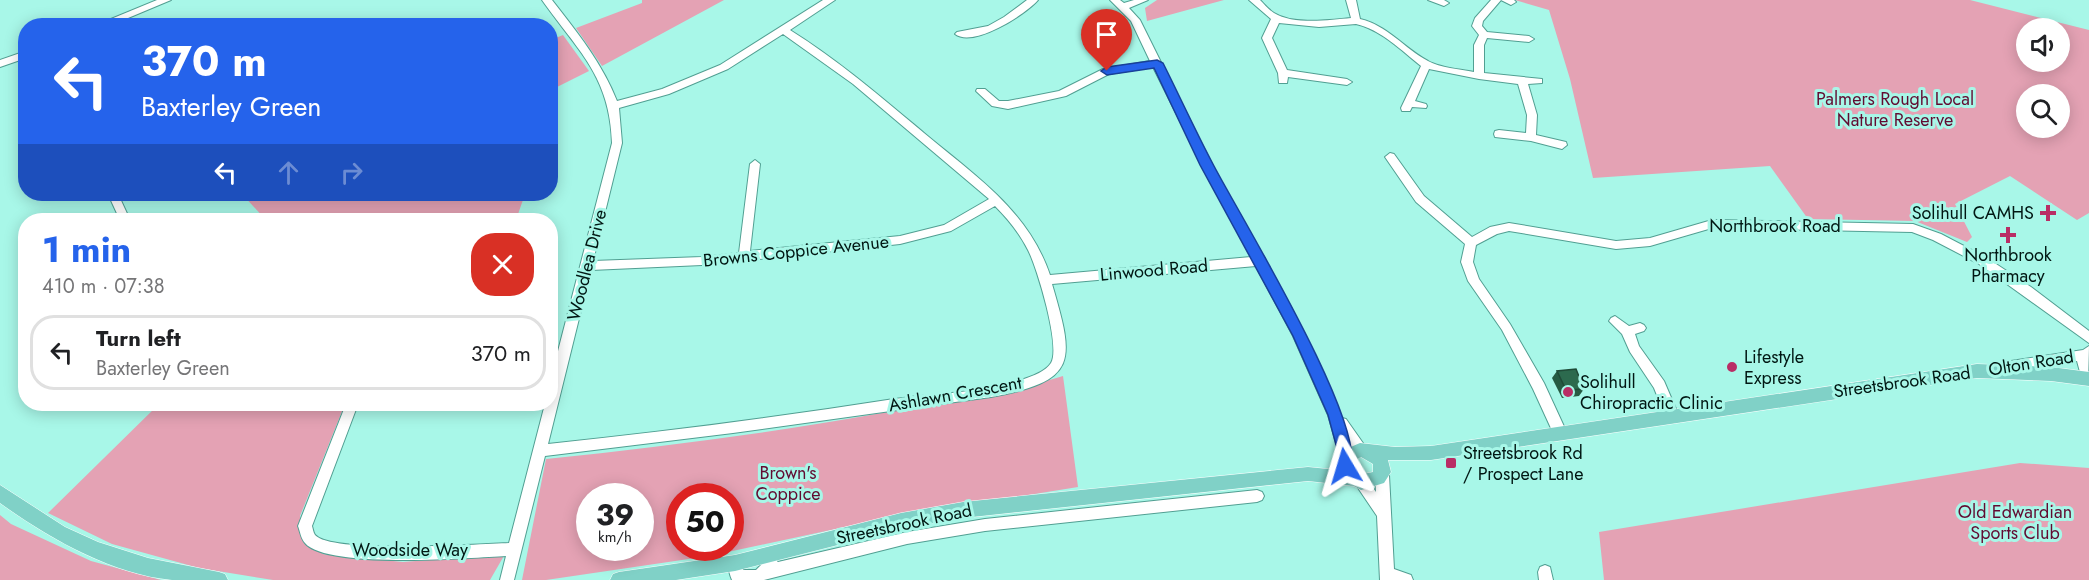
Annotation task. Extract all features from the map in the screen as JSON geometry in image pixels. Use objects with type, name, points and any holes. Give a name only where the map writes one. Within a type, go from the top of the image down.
[{"type":"main road","name":"Streetsbrook Road","points":[[619,580],[735,562],[779,553],[901,521],[963,510],[1194,494],[1308,474],[1354,454],[1431,453],[1977,371],[2051,374],[2089,379]]},
{"type":"main road","name":"Streetsbrook Road","points":[[1383,473],[1431,453]]},
{"type":"main road","points":[[1354,454],[1377,457],[1383,473],[1373,481],[1358,480],[1347,471],[1354,454]]},
{"type":"main road","name":"Streetsbrook Road","points":[[1308,474],[1358,480]]},
{"type":"main road","points":[[0,493],[45,524],[79,543],[181,574],[219,580]]},
{"type":"street","points":[[120,18],[166,0]]},
{"type":"street","name":"Woodlea Drive","points":[[547,0],[598,68],[615,105],[616,143],[558,380]]},
{"type":"street","points":[[615,105],[664,92],[700,79],[738,60],[830,0]]},
{"type":"street","points":[[960,34],[980,33],[1001,26],[1033,0]]},
{"type":"street","points":[[1119,4],[1143,0]]},
{"type":"street","points":[[1254,0],[1276,18],[1319,24],[1356,21],[1375,27],[1426,65],[1479,76],[1538,81]]},
{"type":"street","points":[[1351,0],[1356,21]]},
{"type":"street","points":[[1433,0],[1444,3]]},
{"type":"street","points":[[1496,0],[1478,20],[1477,26],[1484,35],[1529,39]]},
{"type":"street","points":[[1119,4],[1136,20],[1207,165],[1261,261],[1299,335],[1354,454]]},
{"type":"street","points":[[1276,18],[1267,38],[1283,77],[1347,82]]},
{"type":"street","name":"Ashlawn Crescent","points":[[540,451],[831,415],[1016,386],[1048,374],[1061,356],[1046,280],[1038,256],[1027,237],[997,201],[819,51],[784,30]]},
{"type":"street","points":[[1479,76],[1479,45],[1484,35]]},
{"type":"street","points":[[0,64],[18,57]]},
{"type":"street","points":[[981,91],[996,104],[1008,105],[1062,94],[1107,71],[1157,63]]},
{"type":"street","points":[[1422,106],[1407,105],[1426,65]]},
{"type":"street","points":[[1522,81],[1532,115],[1531,137]]},
{"type":"street","points":[[1499,134],[1531,137],[1562,145]]},
{"type":"street","points":[[1390,157],[1420,199],[1471,243],[1467,262],[1474,281],[1506,327],[1539,387],[1560,433]]},
{"type":"street","points":[[744,257],[755,165]]},
{"type":"street","name":"Browns Coppice Avenue","points":[[587,266],[744,257],[914,237],[947,228],[997,201]]},
{"type":"street","name":"Northbrook Road","points":[[1471,243],[1487,233],[1509,227],[1616,244],[1650,242],[1712,224],[1913,228],[1936,235],[2002,274],[2089,338]]},
{"type":"street","name":"Linwood Road","points":[[1046,280],[1261,261]]},
{"type":"street","points":[[1615,321],[1627,331],[1634,348],[1659,386],[1672,416]]},
{"type":"street","points":[[1627,331],[1640,328]]},
{"type":"street","name":"Olton Road","points":[[1977,371],[2087,353]]},
{"type":"street","name":"Olton Road","points":[[2087,353],[2083,362],[2089,379]]},
{"type":"street","name":"Woodside Way","points":[[349,411],[305,526],[310,538],[319,545],[360,552],[406,554],[513,549]]},
{"type":"street","name":"Woodlea Drive","points":[[507,580],[513,549],[550,411]]},
{"type":"street","points":[[1383,473],[1387,577],[1406,580]]},
{"type":"street","points":[[1358,480],[1383,515]]},
{"type":"street","name":"Streetsbrook Road","points":[[762,576],[907,538],[985,525],[1194,494],[1257,496]]},
{"type":"street","points":[[735,562],[737,576],[745,579],[762,576],[779,553]]},
{"type":"green space","points":[[642,0],[724,0],[602,66],[576,28],[642,3]]},
{"type":"green space","points":[[1157,0],[1224,0],[1147,21],[1145,8]]},
{"type":"green space","name":"Palmers Rough Local Nature Reserve","points":[[1515,0],[1970,0],[2041,18],[2016,18],[2016,72],[2070,72],[2070,25],[2089,30],[2089,213],[2077,220],[2010,176],[1955,204],[1972,237],[1967,242],[1915,221],[1808,219],[1770,166],[1593,178],[1570,79],[1549,10]]},
{"type":"green space","points":[[563,35],[589,71],[558,86],[558,37]]},
{"type":"green space","points":[[248,201],[523,201],[518,213],[260,213]]},
{"type":"green space","name":"Brown's Coppice","points":[[1063,376],[1078,487],[896,516],[744,549],[744,483],[666,483],[666,561],[675,561],[546,580],[522,580],[546,459],[807,426],[1021,387]]},
{"type":"green space","points":[[152,411],[342,411],[300,516],[305,542],[323,554],[403,562],[505,554],[490,580],[273,580],[199,568],[112,544],[48,513]]},
{"type":"green space","name":"Old Edwardian Sports Club","points":[[2020,463],[2089,468],[2089,580],[1604,580],[1599,532]]},
{"type":"green space","points":[[0,515],[11,524],[91,561],[161,580],[0,580]]},
{"type":"building","points":[[1576,369],[1584,389],[1566,390],[1557,371]]},
{"type":"place","name":"Solihull CAMHS","points":[[2048,213]]},
{"type":"place","name":"Northbrook Pharmacy","points":[[2008,235]]},
{"type":"place","name":"Lifestyle Express","points":[[1732,367]]},
{"type":"place","name":"Solihull Chiropractic Clinic","points":[[1568,392]]},
{"type":"place","name":"Streetsbrook Rd / Prospect Lane","points":[[1451,463]]},
{"type":"route","points":[[1107,71],[1157,63],[1207,165],[1261,261],[1299,335],[1335,415],[1346,456],[1345,466]]}]
